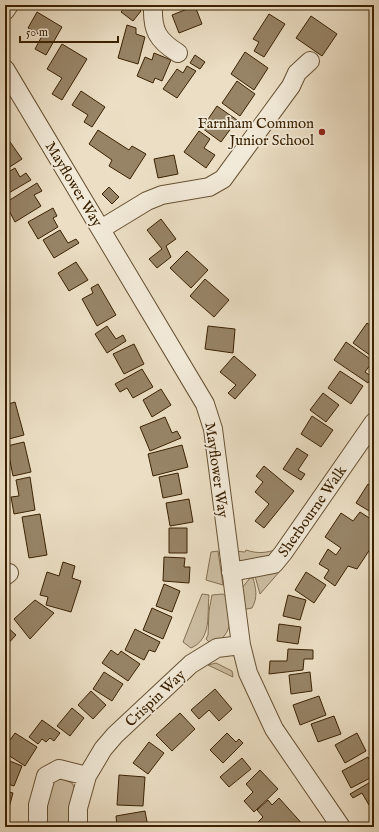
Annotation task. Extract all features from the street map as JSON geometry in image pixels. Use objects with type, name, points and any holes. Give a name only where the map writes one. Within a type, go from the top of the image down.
[{"type":"street","points":[[5,11],[9,5]]},
{"type":"street","points":[[153,5],[152,23],[163,43],[178,53]]},
{"type":"street","points":[[101,229],[147,201],[162,195],[209,186],[222,179],[291,86],[297,73],[310,61]]},
{"type":"street","name":"Mayflower Way","points":[[5,69],[205,404],[213,429],[241,645],[248,673],[274,729],[341,827]]},
{"type":"street","name":"Sherbourne Walk","points":[[232,572],[274,564],[284,553],[374,422]]},
{"type":"street","name":"Crispin Way","points":[[78,827],[78,808],[87,776],[103,749],[115,735],[191,664],[217,648],[241,645]]},
{"type":"street","points":[[38,827],[38,805],[46,776],[59,769],[87,776]]},
{"type":"shaded area","points":[[278,549],[276,557],[242,564],[236,559],[234,551],[245,552],[246,550],[262,552]]},
{"type":"shaded area","points":[[218,551],[223,585],[206,580],[211,552]]},
{"type":"shaded area","points":[[276,569],[280,571],[260,594],[255,576]]},
{"type":"shaded area","points":[[250,578],[253,578],[255,586],[255,600],[252,608],[241,610],[242,588]]},
{"type":"shaded area","points":[[202,594],[209,595],[207,625],[202,639],[198,644],[191,648],[183,642]]},
{"type":"shaded area","points":[[223,594],[227,597],[230,619],[228,630],[225,635],[213,646],[206,639],[208,635],[209,611],[212,595]]},
{"type":"shaded area","points":[[216,663],[232,671],[233,677],[208,665]]},
{"type":"shaded area","points":[[62,779],[72,783],[76,791],[72,827],[42,827],[43,811],[54,780]]},
{"type":"building","points":[[127,5],[133,5],[141,11],[133,21],[121,12]]},
{"type":"building","points":[[195,6],[202,24],[179,33],[172,15]]},
{"type":"building","points":[[37,12],[62,27],[46,55],[35,49],[42,36],[28,28]]},
{"type":"building","points":[[269,14],[285,24],[264,57],[254,51],[259,42],[253,39]]},
{"type":"building","points":[[311,16],[337,34],[322,56],[296,38]]},
{"type":"building","points":[[127,25],[136,28],[136,34],[145,37],[138,64],[118,58]]},
{"type":"building","points":[[62,44],[87,59],[62,100],[52,94],[62,78],[47,69]]},
{"type":"building","points":[[245,52],[268,68],[254,90],[231,74]]},
{"type":"building","points":[[154,53],[171,60],[162,81],[155,78],[153,83],[137,76],[145,57],[152,60]]},
{"type":"building","points":[[195,55],[205,62],[200,69],[190,63]]},
{"type":"building","points":[[187,66],[196,71],[177,98],[163,89],[177,69],[183,73]]},
{"type":"building","points":[[237,81],[255,94],[240,116],[222,103]]},
{"type":"building","points":[[81,91],[105,107],[92,127],[84,122],[88,115],[72,105]]},
{"type":"building","points":[[217,106],[237,120],[221,142],[202,128]]},
{"type":"building","points":[[98,130],[129,150],[132,146],[146,154],[130,179],[109,166],[112,160],[89,144]]},
{"type":"building","points":[[199,131],[210,139],[204,148],[215,155],[206,168],[184,152]]},
{"type":"building","points":[[8,139],[22,159],[5,170],[5,141]]},
{"type":"building","points":[[174,155],[178,174],[158,178],[154,159]]},
{"type":"building","points":[[15,168],[20,177],[26,173],[31,180],[7,194],[5,191],[5,174]]},
{"type":"building","points":[[37,183],[42,191],[34,195],[41,206],[15,222],[5,203]]},
{"type":"building","points":[[109,187],[119,197],[112,204],[102,194]]},
{"type":"building","points":[[53,208],[57,216],[53,218],[58,227],[38,239],[28,222]]},
{"type":"building","points":[[161,219],[176,239],[166,246],[171,257],[157,268],[149,259],[162,249],[147,230]]},
{"type":"building","points":[[60,230],[68,243],[76,239],[79,243],[54,258],[43,240]]},
{"type":"building","points":[[187,251],[208,270],[191,288],[170,268]]},
{"type":"building","points":[[76,262],[88,280],[69,291],[58,273]]},
{"type":"building","points":[[205,279],[229,300],[214,317],[190,296]]},
{"type":"building","points":[[98,284],[116,315],[97,326],[82,299],[93,293],[91,288]]},
{"type":"building","points":[[367,323],[374,328],[374,358],[353,343]]},
{"type":"building","points":[[107,326],[116,339],[123,335],[126,341],[107,353],[95,334]]},
{"type":"building","points":[[208,326],[235,329],[233,353],[205,349]]},
{"type":"building","points":[[346,342],[373,361],[365,372],[372,377],[368,383],[334,360]]},
{"type":"building","points":[[134,344],[144,364],[124,374],[113,354]]},
{"type":"building","points":[[234,356],[256,375],[235,399],[228,393],[236,385],[220,372]]},
{"type":"building","points":[[142,369],[153,387],[133,398],[127,388],[120,392],[115,384]]},
{"type":"building","points":[[340,371],[363,386],[351,404],[328,388]]},
{"type":"building","points":[[161,389],[171,405],[152,417],[143,400]]},
{"type":"building","points":[[323,393],[339,405],[326,422],[310,410]]},
{"type":"building","points":[[15,402],[24,435],[5,440],[5,405]]},
{"type":"building","points":[[312,416],[333,430],[321,447],[301,434]]},
{"type":"building","points":[[165,417],[172,433],[177,431],[181,438],[150,451],[140,427]]},
{"type":"building","points":[[24,442],[31,472],[13,476],[7,446]]},
{"type":"building","points":[[182,445],[188,467],[153,476],[148,454]]},
{"type":"building","points":[[297,448],[308,455],[298,470],[305,474],[301,480],[283,469]]},
{"type":"building","points":[[264,466],[294,491],[264,528],[255,521],[269,504],[255,492],[263,482],[256,476]]},
{"type":"building","points":[[178,473],[182,494],[163,498],[159,477]]},
{"type":"building","points":[[30,477],[35,510],[14,514],[11,497],[19,496],[16,480]]},
{"type":"building","points":[[368,484],[374,488],[374,514],[356,503]]},
{"type":"building","points":[[189,499],[193,522],[170,526],[166,503]]},
{"type":"building","points":[[360,512],[374,521],[374,543],[357,569],[348,566],[335,586],[324,578],[329,570],[319,564],[328,549],[336,555],[341,548],[325,537],[341,513],[353,521]]},
{"type":"building","points":[[40,514],[47,555],[29,558],[22,517]]},
{"type":"building","points":[[169,528],[187,528],[187,553],[169,553]]},
{"type":"building","points":[[164,557],[185,558],[184,567],[190,567],[189,583],[163,581]]},
{"type":"building","points":[[63,562],[75,566],[72,578],[81,581],[71,612],[46,605],[48,597],[40,595],[47,572],[59,576]]},
{"type":"building","points":[[306,572],[326,585],[314,603],[295,590]]},
{"type":"building","points":[[164,584],[180,591],[172,612],[156,606]]},
{"type":"building","points":[[288,595],[306,600],[300,620],[283,616]]},
{"type":"building","points":[[35,600],[54,613],[30,639],[14,619]]},
{"type":"building","points":[[152,608],[172,617],[163,639],[143,630]]},
{"type":"building","points":[[279,624],[301,627],[298,644],[277,641]]},
{"type":"building","points":[[5,625],[16,635],[5,647]]},
{"type":"building","points":[[135,629],[160,642],[155,652],[149,650],[144,660],[125,650]]},
{"type":"building","points":[[288,649],[313,650],[313,659],[304,659],[303,670],[269,674],[270,661],[287,661]]},
{"type":"building","points":[[111,650],[118,655],[121,651],[140,664],[128,681],[102,663]]},
{"type":"building","points":[[104,672],[123,684],[112,701],[93,689]]},
{"type":"building","points":[[310,672],[312,691],[291,694],[289,675]]},
{"type":"building","points":[[215,689],[232,709],[219,721],[209,710],[199,719],[191,710]]},
{"type":"building","points":[[91,691],[106,705],[93,719],[78,705]]},
{"type":"building","points":[[319,696],[326,715],[300,725],[293,705]]},
{"type":"building","points":[[72,708],[84,718],[70,736],[57,726]]},
{"type":"building","points":[[180,713],[195,729],[172,751],[156,735]]},
{"type":"building","points":[[334,716],[341,734],[318,742],[311,724]]},
{"type":"building","points":[[42,720],[60,733],[54,741],[50,738],[46,742],[42,739],[38,744],[29,737]]},
{"type":"building","points":[[15,733],[37,747],[25,766],[5,753],[5,747]]},
{"type":"building","points":[[227,733],[236,742],[239,739],[243,743],[223,763],[210,750]]},
{"type":"building","points":[[357,733],[366,751],[345,763],[335,745]]},
{"type":"building","points":[[149,742],[164,753],[148,774],[133,763]]},
{"type":"building","points":[[368,757],[374,768],[374,776],[351,788],[342,771]]},
{"type":"building","points":[[242,758],[251,769],[229,787],[220,777]]},
{"type":"building","points":[[5,759],[22,766],[14,786],[5,783]]},
{"type":"building","points":[[260,770],[278,789],[254,812],[244,801],[253,792],[246,784]]},
{"type":"building","points":[[119,775],[145,777],[143,806],[117,805]]},
{"type":"building","points":[[374,780],[374,803],[369,805],[362,793],[353,798],[350,794]]},
{"type":"building","points":[[5,791],[13,793],[7,815],[5,814]]},
{"type":"building","points":[[279,798],[305,827],[274,827],[271,824],[267,827],[263,827],[258,822],[263,817],[257,810],[268,800],[272,805]]},
{"type":"building","points":[[145,811],[148,827],[117,827],[116,816]]},
{"type":"place","name":"Farnham Common Junior School","points":[[322,132]]}]
